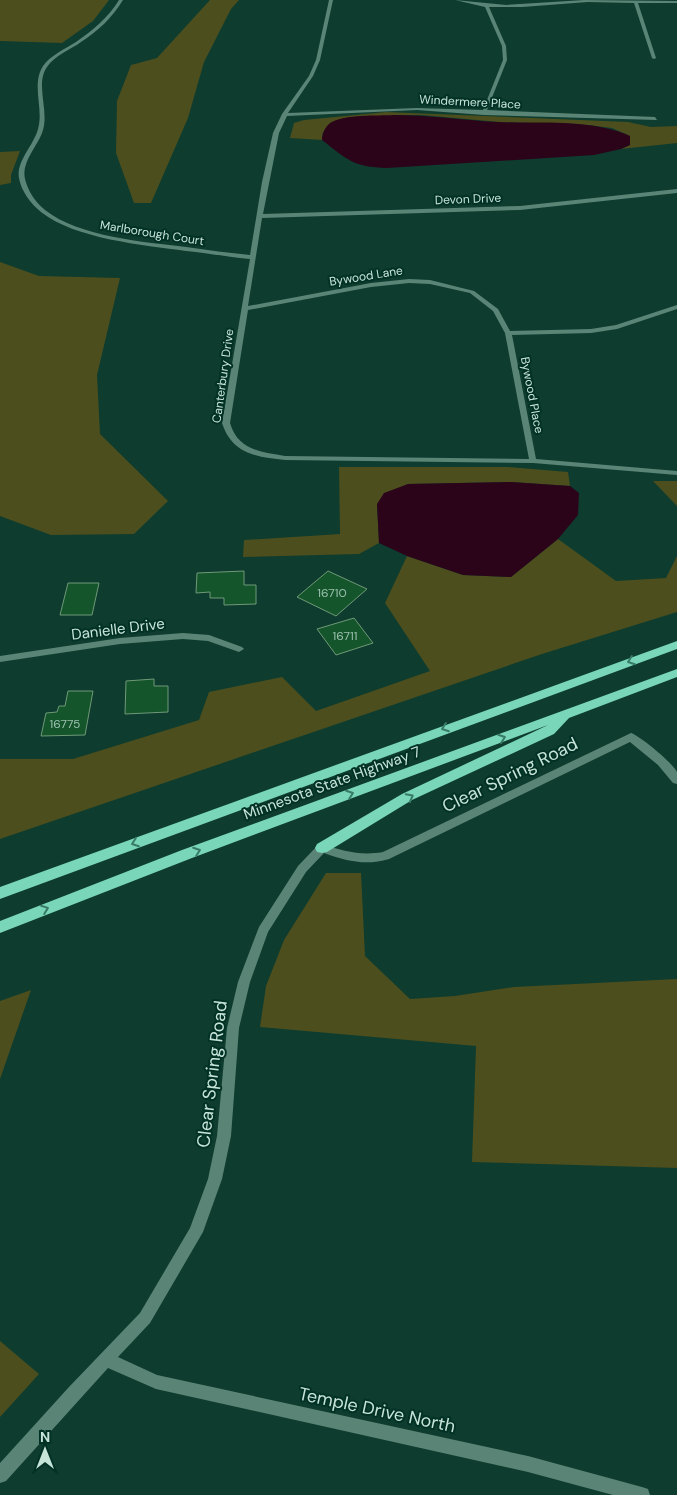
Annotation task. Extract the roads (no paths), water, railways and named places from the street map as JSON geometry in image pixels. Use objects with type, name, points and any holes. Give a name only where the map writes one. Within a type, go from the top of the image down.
[{"type":"main road","name":"Minnesota State Highway 7","points":[[0,893],[677,645]]},
{"type":"main road","name":"Minnesota State Highway 7","points":[[0,927],[196,851],[677,672]]},
{"type":"main road","points":[[322,848],[407,798],[550,731],[565,714]]},
{"type":"street","name":"Marlborough Court","points":[[121,0],[107,19],[52,59],[43,69],[40,80],[44,112],[42,128],[25,162],[22,175],[24,189],[32,202],[48,214],[69,225],[96,234],[133,242],[253,257]]},
{"type":"street","name":"Canterbury Drive","points":[[331,0],[318,60],[300,94],[285,114],[276,133],[265,182],[226,423],[228,433],[235,443],[265,456],[285,458],[533,461],[677,473]]},
{"type":"street","points":[[457,0],[486,7],[515,7],[588,1],[677,2]]},
{"type":"street","points":[[636,2],[654,58]]},
{"type":"street","points":[[484,113],[504,60],[504,46],[486,7]]},
{"type":"street","name":"Windermere Place","points":[[285,114],[313,115],[390,109],[655,119]]},
{"type":"street","name":"Devon Drive","points":[[260,216],[520,208],[677,191]]},
{"type":"street","name":"Bywood Lane","points":[[244,309],[386,283],[430,282],[472,292],[486,301],[496,310],[508,333]]},
{"type":"street","points":[[508,333],[591,331],[617,327],[677,308]]},
{"type":"street","name":"Bywood Place","points":[[508,333],[533,461]]},
{"type":"street","name":"Danielle Drive","points":[[0,660],[120,641],[183,636],[209,638],[239,649]]},
{"type":"street","name":"Clear Spring Road","points":[[0,1475],[105,1359],[145,1318],[196,1232],[215,1179],[224,1136],[233,1028],[244,982],[263,930],[302,869],[322,848],[352,859],[369,860],[385,856],[631,737],[669,767],[677,780]]},
{"type":"street","name":"Temple Drive North","points":[[105,1359],[156,1382],[528,1464],[642,1495]]}]
